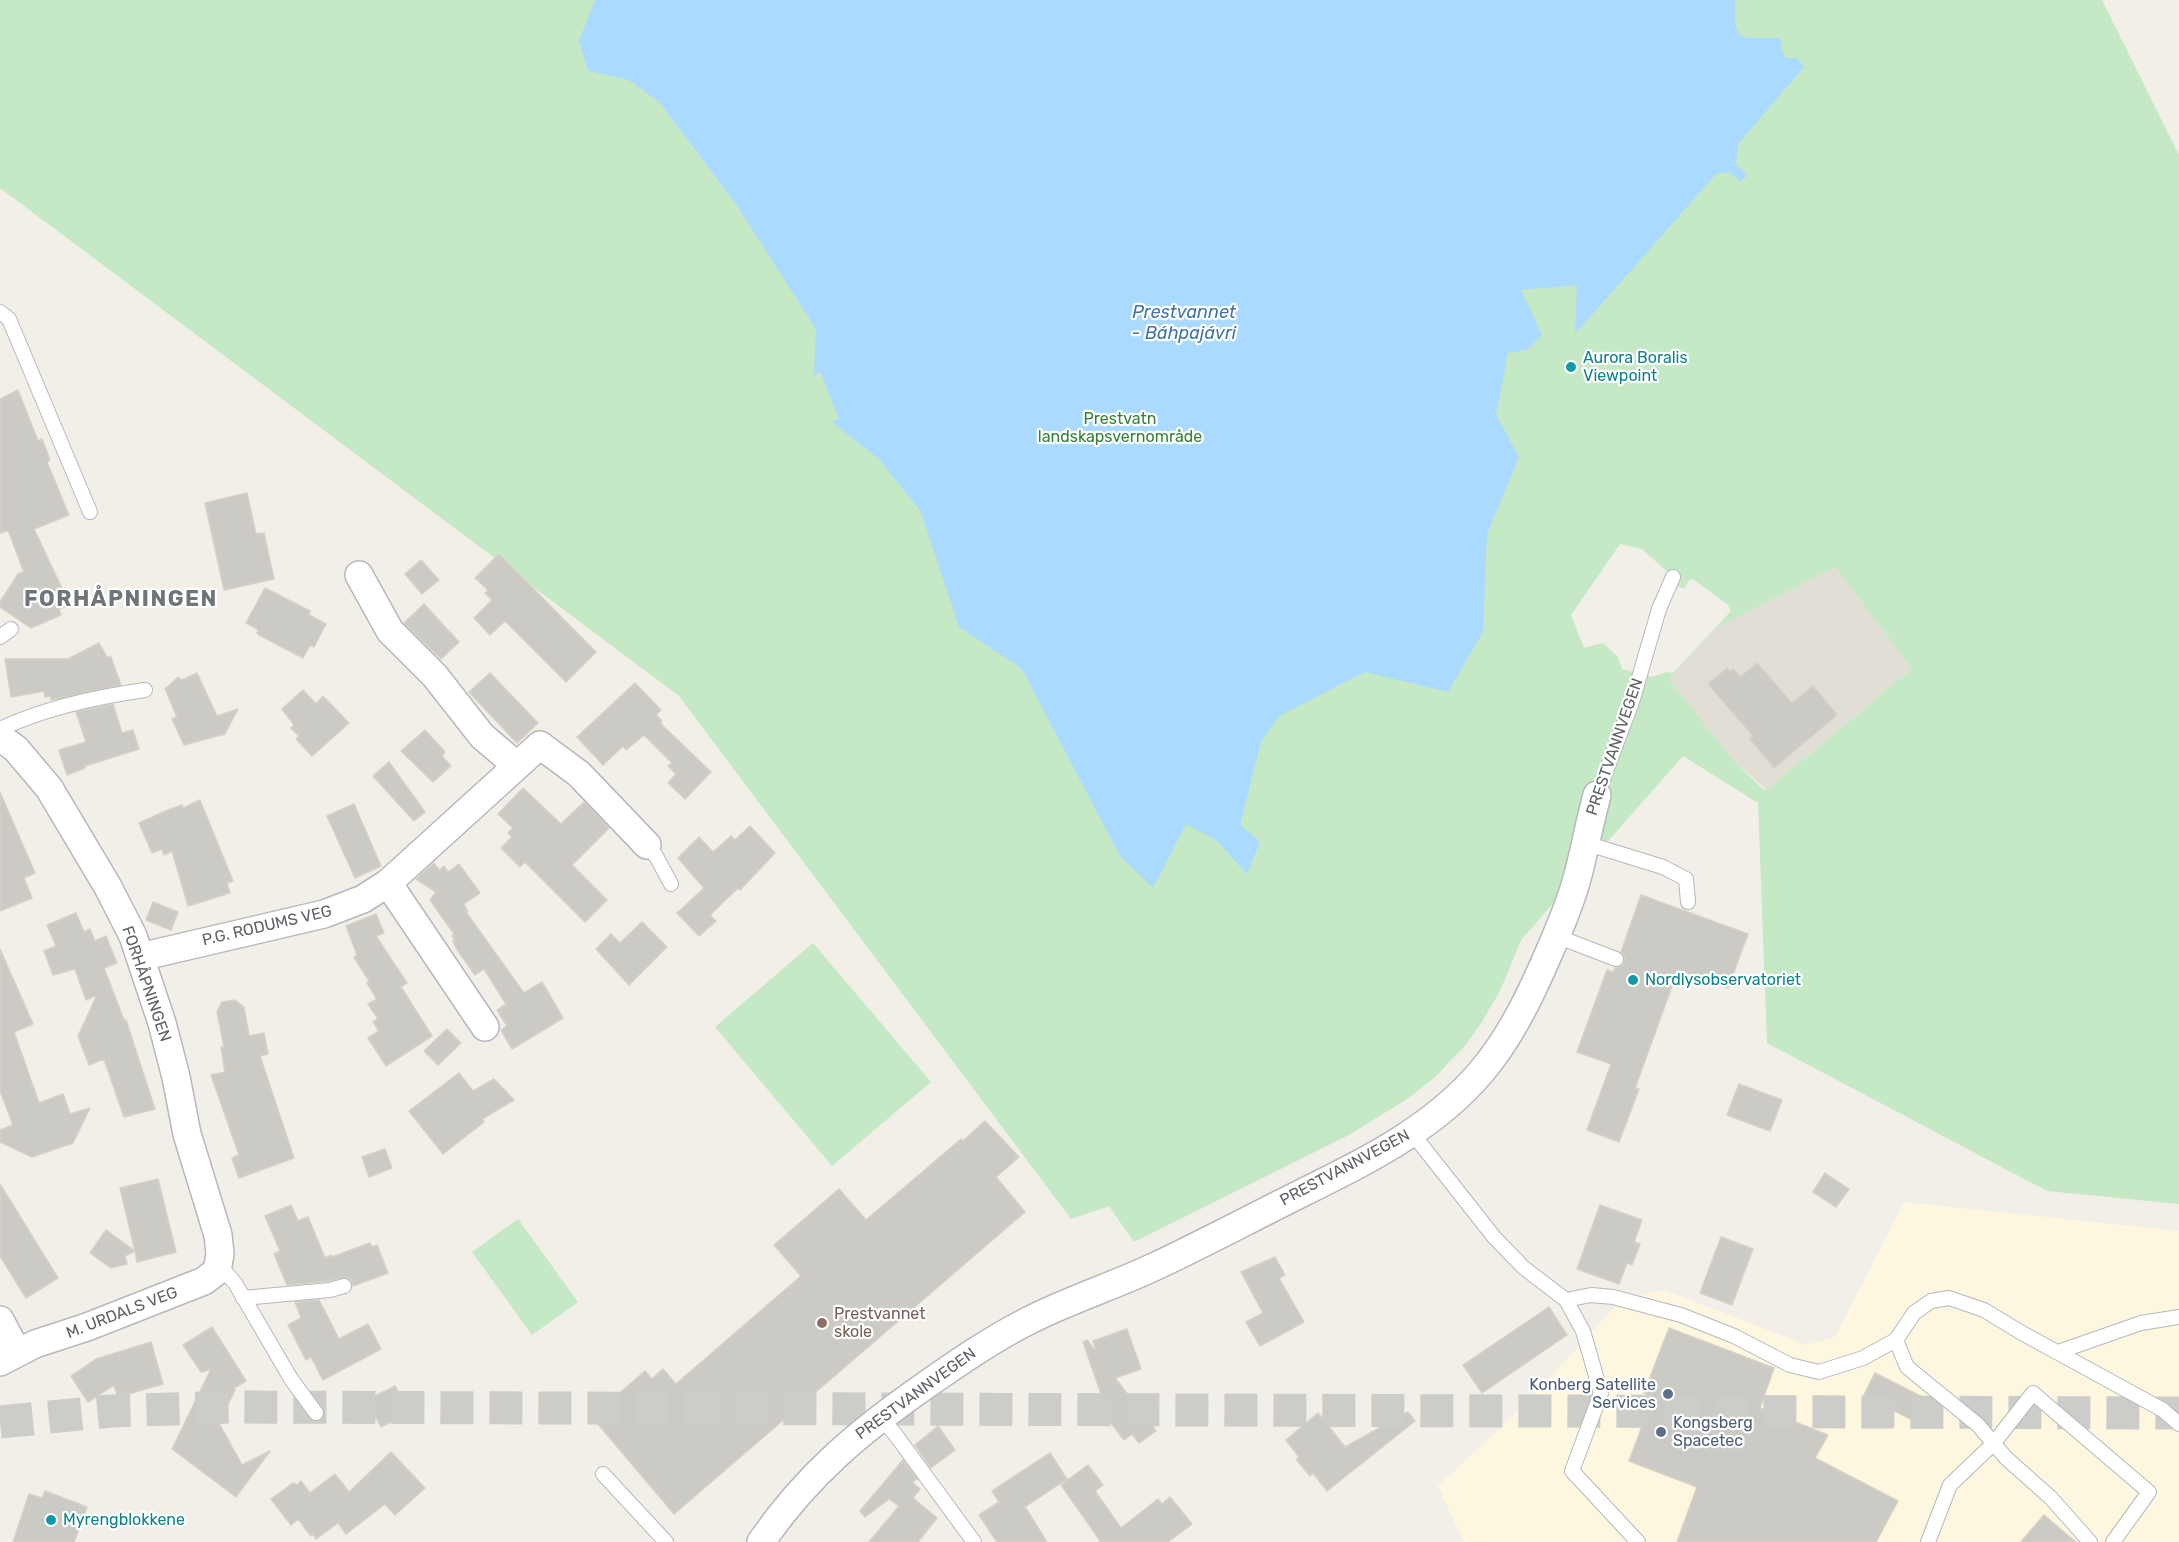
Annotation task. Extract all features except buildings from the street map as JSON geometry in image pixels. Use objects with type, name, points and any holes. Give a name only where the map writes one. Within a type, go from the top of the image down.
[{"type":"street","points":[[359,575],[390,632],[435,676],[482,735],[516,765]]},
{"type":"street","name":"FORHÅPNINGEN","points":[[0,737],[16,749],[49,788],[108,887],[133,936],[162,1023],[187,1134],[218,1235],[219,1265]]},
{"type":"street","name":"P.G. RODUMS VEG","points":[[140,957],[324,914],[363,899],[388,883],[540,745],[579,774],[647,845]]},
{"type":"street","name":"PRESTVANNVEGEN","points":[[761,1542],[789,1503],[817,1471],[880,1418],[977,1350],[1029,1321],[1155,1266],[1350,1169],[1412,1133],[1447,1107],[1490,1062],[1520,1016],[1556,936],[1577,877],[1597,795]]},
{"type":"street","points":[[388,883],[485,1027]]},
{"type":"street","name":"M. URDALS VEG","points":[[0,1320],[9,1357],[35,1344],[87,1327],[204,1281],[217,1271],[219,1265]]},
{"type":"lane","points":[[0,312],[9,319],[90,512]]},
{"type":"lane","name":"PRESTVANNVEGEN","points":[[1597,795],[1632,702],[1659,609],[1673,577]]},
{"type":"lane","points":[[0,729],[24,718],[67,705],[145,690]]},
{"type":"lane","points":[[1585,843],[1663,867],[1686,879],[1688,902]]},
{"type":"lane","points":[[647,845],[656,856],[671,884]]},
{"type":"lane","points":[[1556,936],[1616,959]]},
{"type":"lane","points":[[1412,1133],[1494,1237],[1524,1268],[1566,1300],[1583,1331],[1601,1393],[1572,1472],[1638,1542]]},
{"type":"lane","points":[[219,1265],[235,1283],[291,1379],[316,1413]]},
{"type":"lane","points":[[243,1298],[330,1290],[344,1286]]},
{"type":"lane","points":[[1566,1300],[1592,1295],[1612,1297],[1681,1315],[1734,1336],[1790,1365],[1819,1372],[1863,1358],[1896,1340],[1914,1313],[1931,1301],[1949,1298],[1984,1310],[2163,1410],[2179,1425]]},
{"type":"lane","points":[[2058,1352],[2141,1323],[2179,1317]]},
{"type":"lane","points":[[1896,1340],[1907,1367],[1978,1425],[2006,1458],[2050,1498],[2090,1542]]},
{"type":"lane","points":[[1928,1542],[1950,1485],[1994,1444],[2033,1394],[2149,1492],[2113,1542]]},
{"type":"lane","points":[[880,1418],[895,1434],[974,1542]]},
{"type":"lane","points":[[603,1474],[666,1542]]},
{"type":"shaded area","points":[[1835,567],[1912,669],[1767,790],[1734,761],[1669,679],[1716,628]]},
{"type":"shaded area","points":[[1904,1202],[2179,1231],[2179,1542],[1464,1542],[1438,1486],[1524,1406],[1623,1298],[1665,1290],[1806,1345],[1835,1337]]},
{"type":"green space","name":"Prestvatn landskapsvernområde","points":[[0,0],[2102,0],[2179,155],[2179,1204],[2047,1191],[1767,1043],[1758,803],[1683,756],[1521,940],[1500,991],[1464,1047],[1433,1079],[1407,1099],[1349,1135],[1134,1242],[1109,1206],[1071,1219],[679,696],[0,188]],"holes":[[[1620,544],[1642,549],[1673,577],[1676,585],[1684,589],[1689,580],[1693,579],[1728,605],[1731,611],[1673,673],[1667,672],[1652,677],[1622,669],[1618,657],[1603,643],[1584,648],[1571,615]],[[1835,567],[1912,669],[1767,790],[1763,789],[1734,761],[1669,679],[1716,628]]]},
{"type":"green space","points":[[813,943],[931,1082],[832,1166],[715,1027]]},
{"type":"green space","points":[[518,1219],[578,1302],[532,1335],[472,1252]]},
{"type":"water","name":"Prestvannet - Báhpajávri","points":[[595,0],[1735,0],[1735,22],[1739,35],[1749,38],[1780,38],[1782,51],[1786,58],[1797,58],[1804,67],[1738,144],[1736,164],[1747,175],[1741,182],[1729,172],[1716,174],[1575,334],[1577,285],[1521,290],[1542,335],[1527,350],[1508,353],[1496,415],[1519,457],[1487,534],[1483,632],[1448,692],[1365,672],[1279,716],[1261,742],[1240,825],[1260,842],[1247,874],[1216,840],[1186,824],[1153,888],[1120,856],[1024,673],[1018,666],[959,627],[921,512],[880,460],[832,422],[839,419],[821,373],[814,375],[816,329],[736,204],[659,102],[629,80],[588,71],[579,41]]},
{"type":"tunnel","points":[[0,1422],[110,1411],[230,1407],[2179,1413]]},
{"type":"place","name":"Aurora Boralis Viewpoint","points":[[1571,367]]},
{"type":"place","name":"Nordlysobservatoriet","points":[[1633,980]]},
{"type":"place","name":"Prestvannet skole","points":[[822,1323]]},
{"type":"place","name":"Konberg Satellite Services","points":[[1668,1394]]},
{"type":"place","name":"Kongsberg Spacetec","points":[[1661,1432]]},
{"type":"place","name":"Myrengblokkene","points":[[51,1520]]},
{"type":"district","name":"FORHÅPNINGEN","points":[[121,600]]}]
